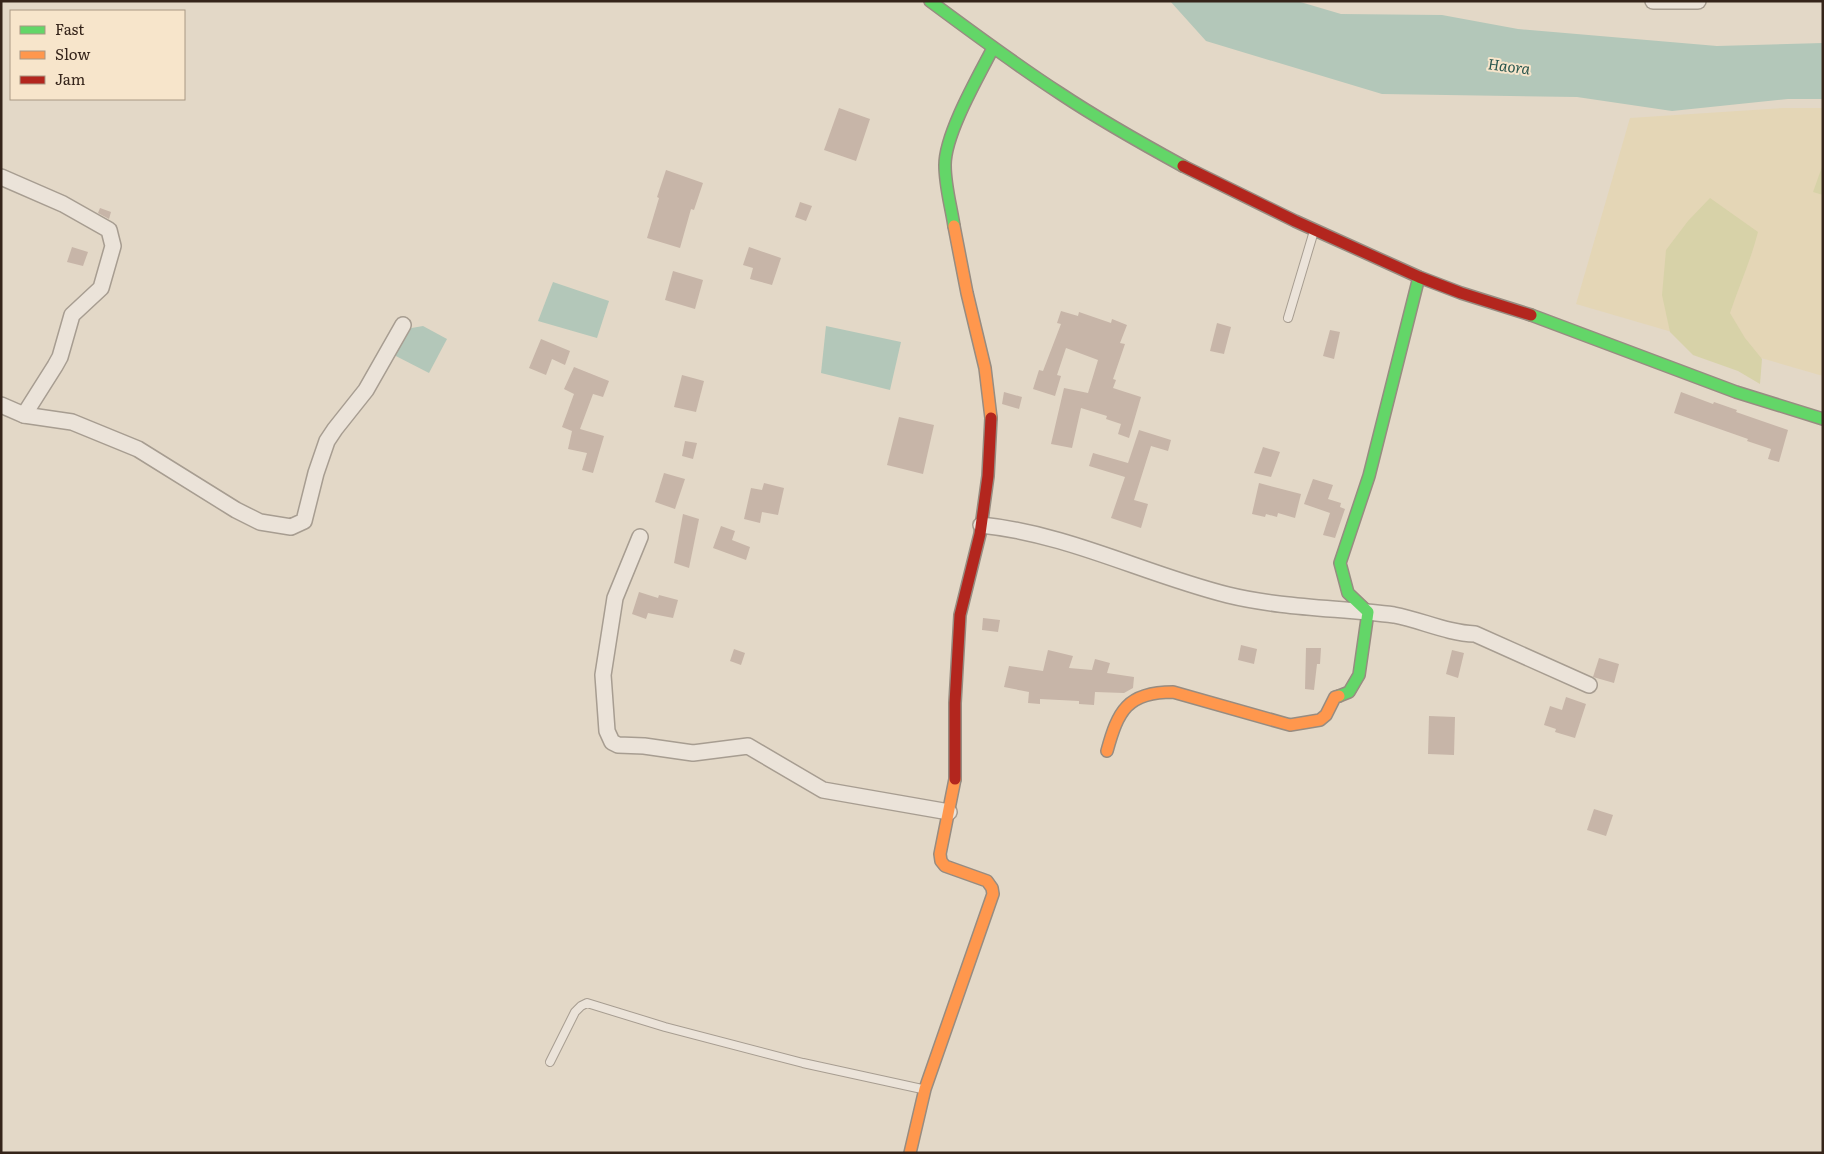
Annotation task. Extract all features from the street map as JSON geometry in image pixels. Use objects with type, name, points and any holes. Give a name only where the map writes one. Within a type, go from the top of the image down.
[{"type":"street","points":[[930,1],[993,48],[1061,94],[1126,134],[1185,167],[1314,230],[1419,277],[1461,293],[1548,321],[1736,392],[1823,419]]},
{"type":"street","points":[[1653,1],[1698,1]]},
{"type":"street","points":[[910,1153],[926,1089],[994,892],[992,885],[987,881],[945,866],[941,861],[956,778],[955,703],[960,615],[973,569],[981,525],[988,476],[991,416],[985,368],[967,293],[946,182],[945,164],[949,146],[958,124],[993,48]]},
{"type":"street","points":[[1,177],[63,204],[109,230],[114,246],[100,288],[72,315],[58,362],[24,414]]},
{"type":"street","points":[[1368,612],[1348,593],[1340,563],[1369,476],[1419,277]]},
{"type":"street","points":[[1,406],[24,414],[72,422],[130,446],[148,454],[236,510],[260,522],[291,528],[304,521],[316,473],[327,442],[366,390],[403,324]]},
{"type":"street","points":[[981,525],[1066,541],[1140,568],[1228,595],[1265,602],[1410,618],[1462,634],[1475,634],[1589,685]]},
{"type":"street","points":[[640,536],[615,598],[604,666],[603,687],[607,731],[612,742],[618,745],[644,746],[693,753],[748,746],[823,790],[949,812]]},
{"type":"street","points":[[1107,751],[1115,723],[1124,708],[1142,696],[1156,692],[1173,692],[1290,725],[1320,720],[1326,715],[1335,697],[1349,692],[1359,675],[1368,612]]},
{"type":"lane","points":[[1288,318],[1314,230]]},
{"type":"lane","points":[[550,1062],[575,1012],[587,1003],[665,1027],[803,1063],[926,1089]]},
{"type":"shaded area","points":[[1783,108],[1823,108],[1823,376],[1576,304],[1630,118]]},
{"type":"shaded area","points":[[1823,164],[1823,195],[1813,192]]},
{"type":"shaded area","points":[[1710,198],[1758,232],[1730,313],[1745,338],[1762,359],[1760,384],[1738,371],[1693,355],[1670,332],[1662,295],[1666,250],[1688,221]]},
{"type":"water","name":"Haora","points":[[1170,1],[1297,1],[1341,14],[1442,15],[1518,29],[1717,46],[1823,43],[1823,99],[1788,99],[1672,111],[1577,97],[1382,94],[1206,41]]},
{"type":"water","points":[[553,282],[609,301],[597,338],[538,321]]},
{"type":"water","points":[[423,326],[447,339],[429,373],[390,353],[406,329]]},
{"type":"water","points":[[826,326],[901,342],[890,390],[821,373]]},
{"type":"building","points":[[839,108],[870,119],[856,161],[824,150]]},
{"type":"building","points":[[666,170],[703,183],[694,210],[691,209],[680,248],[647,238]]},
{"type":"building","points":[[800,202],[812,206],[806,221],[795,217]]},
{"type":"building","points":[[100,208],[111,212],[109,219],[98,213]]},
{"type":"building","points":[[72,247],[88,252],[83,266],[67,262]]},
{"type":"building","points":[[749,247],[781,258],[772,285],[750,279],[753,268],[743,265]]},
{"type":"building","points":[[673,271],[703,280],[695,309],[665,300]]},
{"type":"building","points":[[1061,311],[1078,316],[1079,312],[1111,323],[1112,319],[1127,325],[1120,343],[1125,344],[1113,379],[1116,380],[1113,388],[1141,397],[1129,438],[1118,434],[1121,424],[1106,419],[1107,416],[1081,408],[1072,448],[1051,444],[1064,388],[1088,393],[1098,360],[1066,348],[1057,375],[1061,376],[1055,396],[1033,389],[1039,370],[1043,371],[1061,324],[1057,323]]},
{"type":"building","points":[[1217,323],[1231,327],[1224,354],[1210,351]]},
{"type":"building","points":[[1330,330],[1340,332],[1334,359],[1323,356]]},
{"type":"building","points":[[541,339],[570,351],[565,365],[552,359],[546,375],[529,368]]},
{"type":"building","points":[[574,367],[609,381],[603,397],[593,394],[580,429],[604,436],[593,473],[582,470],[587,453],[568,449],[572,431],[562,427],[574,394],[564,389]]},
{"type":"building","points":[[682,375],[704,381],[696,412],[674,407]]},
{"type":"building","points":[[1004,392],[1022,397],[1019,409],[1002,404]]},
{"type":"building","points":[[1681,392],[1713,404],[1714,402],[1737,410],[1736,412],[1788,430],[1779,462],[1768,459],[1771,449],[1674,413]]},
{"type":"building","points":[[899,417],[934,425],[923,474],[887,465]]},
{"type":"building","points":[[1139,430],[1171,440],[1168,451],[1151,446],[1134,500],[1148,504],[1141,528],[1111,518],[1125,477],[1089,466],[1093,453],[1128,463]]},
{"type":"building","points":[[685,441],[697,443],[693,459],[682,456]]},
{"type":"building","points":[[1263,447],[1280,452],[1271,477],[1254,473]]},
{"type":"building","points":[[664,473],[685,479],[675,509],[655,502]]},
{"type":"building","points":[[1313,479],[1333,485],[1328,499],[1341,503],[1340,507],[1345,509],[1335,538],[1323,535],[1330,513],[1304,504]]},
{"type":"building","points":[[764,483],[784,488],[778,515],[762,512],[760,523],[744,519],[751,488],[762,490]]},
{"type":"building","points":[[1259,483],[1301,494],[1295,518],[1278,513],[1277,517],[1266,514],[1265,517],[1252,514]]},
{"type":"building","points":[[683,514],[699,519],[689,568],[674,563]]},
{"type":"building","points":[[721,526],[735,531],[732,540],[750,547],[746,560],[713,548]]},
{"type":"building","points":[[639,592],[658,598],[659,595],[678,600],[673,618],[648,613],[646,619],[632,614]]},
{"type":"building","points":[[983,618],[1000,620],[998,632],[982,630]]},
{"type":"building","points":[[1241,645],[1257,649],[1254,664],[1238,660]]},
{"type":"building","points":[[1306,648],[1321,648],[1320,664],[1317,664],[1314,690],[1305,689]]},
{"type":"building","points":[[734,649],[745,653],[741,665],[730,661]]},
{"type":"building","points":[[1048,650],[1073,656],[1069,668],[1092,670],[1095,659],[1110,663],[1107,673],[1134,677],[1133,688],[1124,693],[1095,692],[1094,705],[1079,704],[1079,701],[1040,699],[1040,704],[1028,703],[1029,692],[1004,687],[1009,666],[1043,671]]},
{"type":"building","points":[[1452,650],[1464,653],[1458,678],[1446,674]]},
{"type":"building","points":[[1599,658],[1619,664],[1614,683],[1593,677]]},
{"type":"building","points":[[1566,697],[1586,704],[1575,738],[1555,732],[1556,729],[1544,725],[1550,706],[1562,710]]},
{"type":"building","points":[[1429,716],[1455,717],[1454,755],[1428,754]]},
{"type":"building","points":[[1594,809],[1613,815],[1606,836],[1587,830]]},
{"type":"traffic: fast","points":[[930,1],[1011,60],[1076,104],[1183,166]]},
{"type":"traffic: fast","points":[[954,226],[946,181],[946,152],[963,106],[993,48]]},
{"type":"traffic: fast","points":[[1339,696],[1349,692],[1359,675],[1368,612],[1348,593],[1340,563],[1369,476],[1419,277]]},
{"type":"traffic: fast","points":[[1531,315],[1736,392],[1823,419]]},
{"type":"traffic: slow","points":[[954,226],[967,293],[985,368],[991,418]]},
{"type":"traffic: slow","points":[[1107,751],[1115,725],[1127,706],[1135,700],[1157,693],[1173,692],[1290,725],[1320,720],[1326,715],[1335,697],[1339,696]]},
{"type":"traffic: slow","points":[[910,1153],[925,1089],[993,894],[992,888],[987,881],[945,866],[941,861],[940,854],[955,779]]},
{"type":"traffic: jam","points":[[1183,166],[1295,221],[1419,277],[1461,293],[1531,315]]},
{"type":"traffic: jam","points":[[955,779],[955,703],[960,615],[980,534],[988,476],[991,418]]}]
